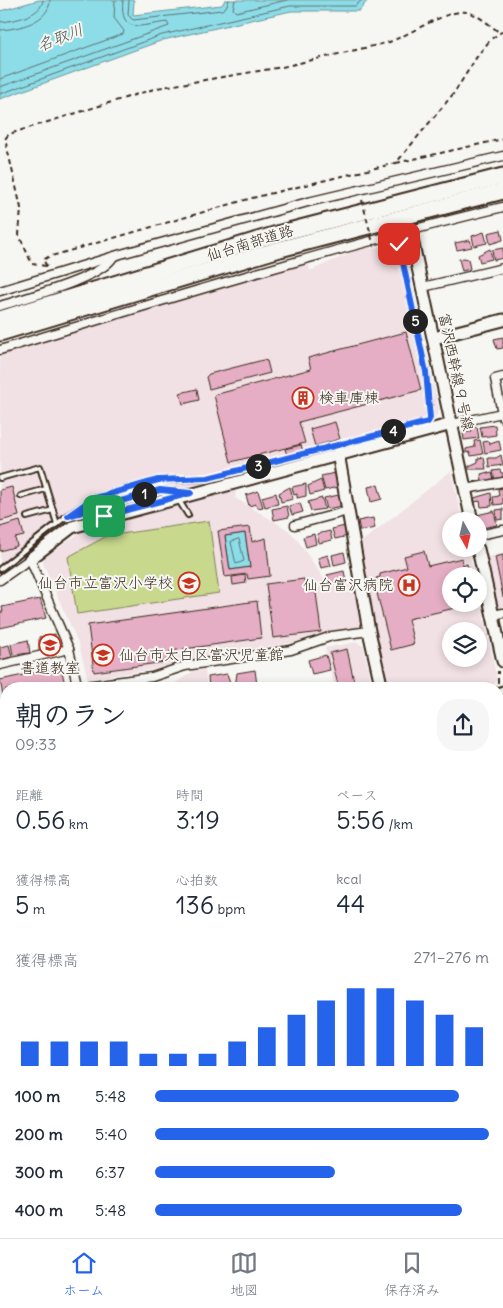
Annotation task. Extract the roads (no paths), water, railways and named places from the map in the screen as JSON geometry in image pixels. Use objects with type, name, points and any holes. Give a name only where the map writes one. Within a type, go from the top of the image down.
[{"type":"highway","name":"仙台南部道路","points":[[0,319],[277,234],[503,176]]},
{"type":"highway","name":"仙台南部道路","points":[[1,337],[307,241],[503,191]]},
{"type":"street","points":[[0,291],[308,202],[503,156]]},
{"type":"street","points":[[1,337],[2,349],[189,292],[410,230],[503,207]]},
{"type":"street","name":"富沢西幹線９号線","points":[[410,230],[470,512]]},
{"type":"street","points":[[0,306],[48,291],[96,271],[108,265],[113,257]]},
{"type":"street","points":[[423,287],[503,268]]},
{"type":"street","points":[[434,338],[503,320]]},
{"type":"street","points":[[0,580],[72,527],[338,453],[452,424],[502,415],[495,379],[503,377]]},
{"type":"street","points":[[338,453],[368,631],[380,682]]},
{"type":"street","points":[[466,489],[503,482]]},
{"type":"street","points":[[295,525],[348,512]]},
{"type":"street","points":[[488,533],[503,530]]},
{"type":"street","points":[[481,558],[498,614],[503,661]]},
{"type":"street","points":[[30,559],[69,649],[77,682]]},
{"type":"street","points":[[118,682],[152,677],[185,666],[291,650],[332,636],[368,631]]},
{"type":"street","points":[[0,664],[69,649]]},
{"type":"lane","points":[[0,569],[92,499],[158,480],[208,478],[428,422],[430,418],[426,372],[399,244]]},
{"type":"lane","points":[[0,478],[40,467],[57,524]]},
{"type":"lane","points":[[21,496],[46,489]]},
{"type":"lane","points":[[68,516],[160,490],[191,493]]},
{"type":"lane","points":[[177,497],[188,515]]},
{"type":"lane","points":[[27,517],[53,510]]},
{"type":"water","name":"名取川","points":[[39,0],[134,0],[133,15],[222,5],[225,0],[368,0],[359,11],[291,11],[163,40],[0,99],[0,11]]},
{"type":"water","points":[[245,533],[250,567],[230,570],[225,536]]},
{"type":"place","name":"検車庫棟","points":[[303,398]]},
{"type":"place","name":"仙台市立富沢小学校","points":[[189,583]]},
{"type":"place","name":"仙台富沢病院","points":[[409,585]]},
{"type":"place","name":"書道教室","points":[[50,645]]},
{"type":"place","name":"仙台市太白区富沢児童館","points":[[103,655]]}]
